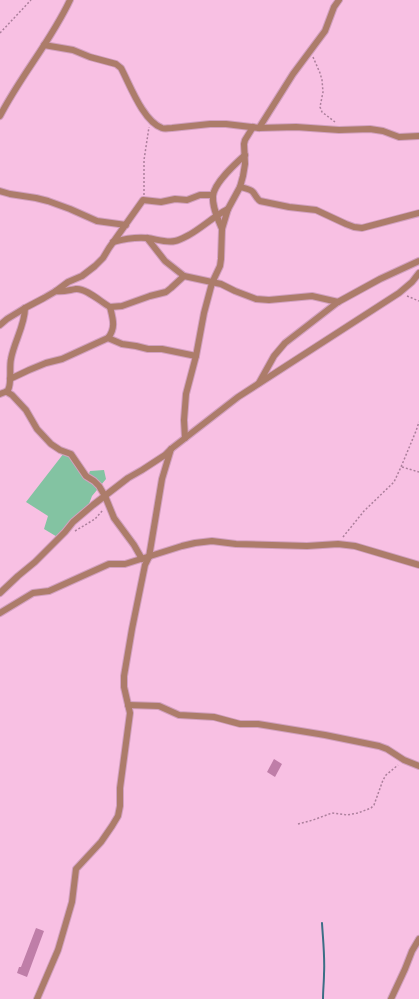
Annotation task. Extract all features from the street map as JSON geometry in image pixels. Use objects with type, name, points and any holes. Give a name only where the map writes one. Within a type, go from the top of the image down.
[{"type":"street","points":[[0,116],[19,82],[44,45],[70,0]]},
{"type":"street","points":[[185,438],[184,420],[186,394],[196,356],[204,313],[212,283],[220,266],[222,229],[228,209],[240,187],[244,172],[245,140],[256,128],[293,74],[316,44],[324,32],[334,7],[339,0]]},
{"type":"street","points":[[44,45],[73,50],[90,57],[116,64],[120,68],[138,103],[148,117],[156,125],[165,129],[210,124],[226,124],[256,128],[370,130],[383,131],[399,137],[419,136]]},
{"type":"street","points":[[222,229],[216,216],[213,195],[226,174],[245,155]]},
{"type":"street","points":[[240,187],[250,190],[260,201],[283,206],[316,210],[354,227],[362,228],[419,213]]},
{"type":"street","points":[[0,191],[48,201],[97,221],[126,226]]},
{"type":"street","points":[[0,324],[7,318],[56,291],[68,282],[82,276],[95,266],[103,258],[143,200],[161,202],[175,198],[187,200],[200,195],[213,195]]},
{"type":"street","points":[[113,242],[133,238],[168,241],[180,240],[228,209]]},
{"type":"street","points":[[147,238],[165,261],[184,276],[221,284],[256,299],[269,300],[312,296],[338,302]]},
{"type":"street","points":[[258,384],[274,356],[285,344],[338,302],[380,278],[419,261]]},
{"type":"street","points":[[0,593],[35,562],[73,522],[128,478],[165,455],[238,397],[399,293],[412,282],[419,273]]},
{"type":"street","points":[[110,308],[122,306],[166,292],[184,276]]},
{"type":"street","points":[[10,379],[34,368],[62,359],[108,338],[112,334],[114,322],[110,308],[81,289],[56,291]]},
{"type":"street","points":[[7,392],[10,379],[10,360],[23,321],[25,308]]},
{"type":"street","points":[[108,338],[122,344],[148,349],[162,349],[196,356]]},
{"type":"street","points":[[0,394],[7,392],[12,395],[26,410],[38,429],[51,444],[60,450],[71,454],[86,476],[94,481],[105,496],[114,518],[134,545],[142,559]]},
{"type":"street","points":[[37,999],[58,950],[72,902],[76,869],[101,842],[118,816],[120,806],[120,788],[130,713],[124,686],[124,676],[145,565],[149,557],[162,479],[171,449]]},
{"type":"street","points":[[0,613],[32,593],[49,591],[109,564],[125,564],[195,543],[212,541],[236,544],[307,546],[338,544],[355,546],[419,565]]},
{"type":"street","points":[[128,705],[159,706],[179,715],[214,717],[240,724],[258,724],[383,747],[404,760],[419,766]]},
{"type":"street","points":[[391,999],[412,951],[419,939]]},
{"type":"path","points":[[0,33],[31,0]]},
{"type":"path","points":[[316,44],[313,55],[320,72],[323,92],[320,107],[322,112],[344,130]]},
{"type":"path","points":[[143,200],[144,160],[149,126],[148,117]]},
{"type":"path","points":[[399,293],[419,301]]},
{"type":"path","points":[[338,544],[364,511],[394,482],[402,467],[419,422]]},
{"type":"path","points":[[402,467],[419,472]]},
{"type":"path","points":[[73,533],[95,519],[108,505]]},
{"type":"path","points":[[298,824],[332,813],[347,815],[371,808],[374,805],[386,775],[404,760]]},
{"type":"green space","points":[[64,453],[70,456],[87,478],[90,471],[104,470],[106,479],[92,496],[89,504],[59,538],[44,529],[48,516],[26,502]]},
{"type":"building","points":[[274,759],[282,764],[275,777],[267,772]]},
{"type":"building","points":[[36,928],[44,931],[27,977],[17,973],[19,967],[21,967]]},
{"type":"waterway","points":[[322,923],[324,961],[323,999]]}]
